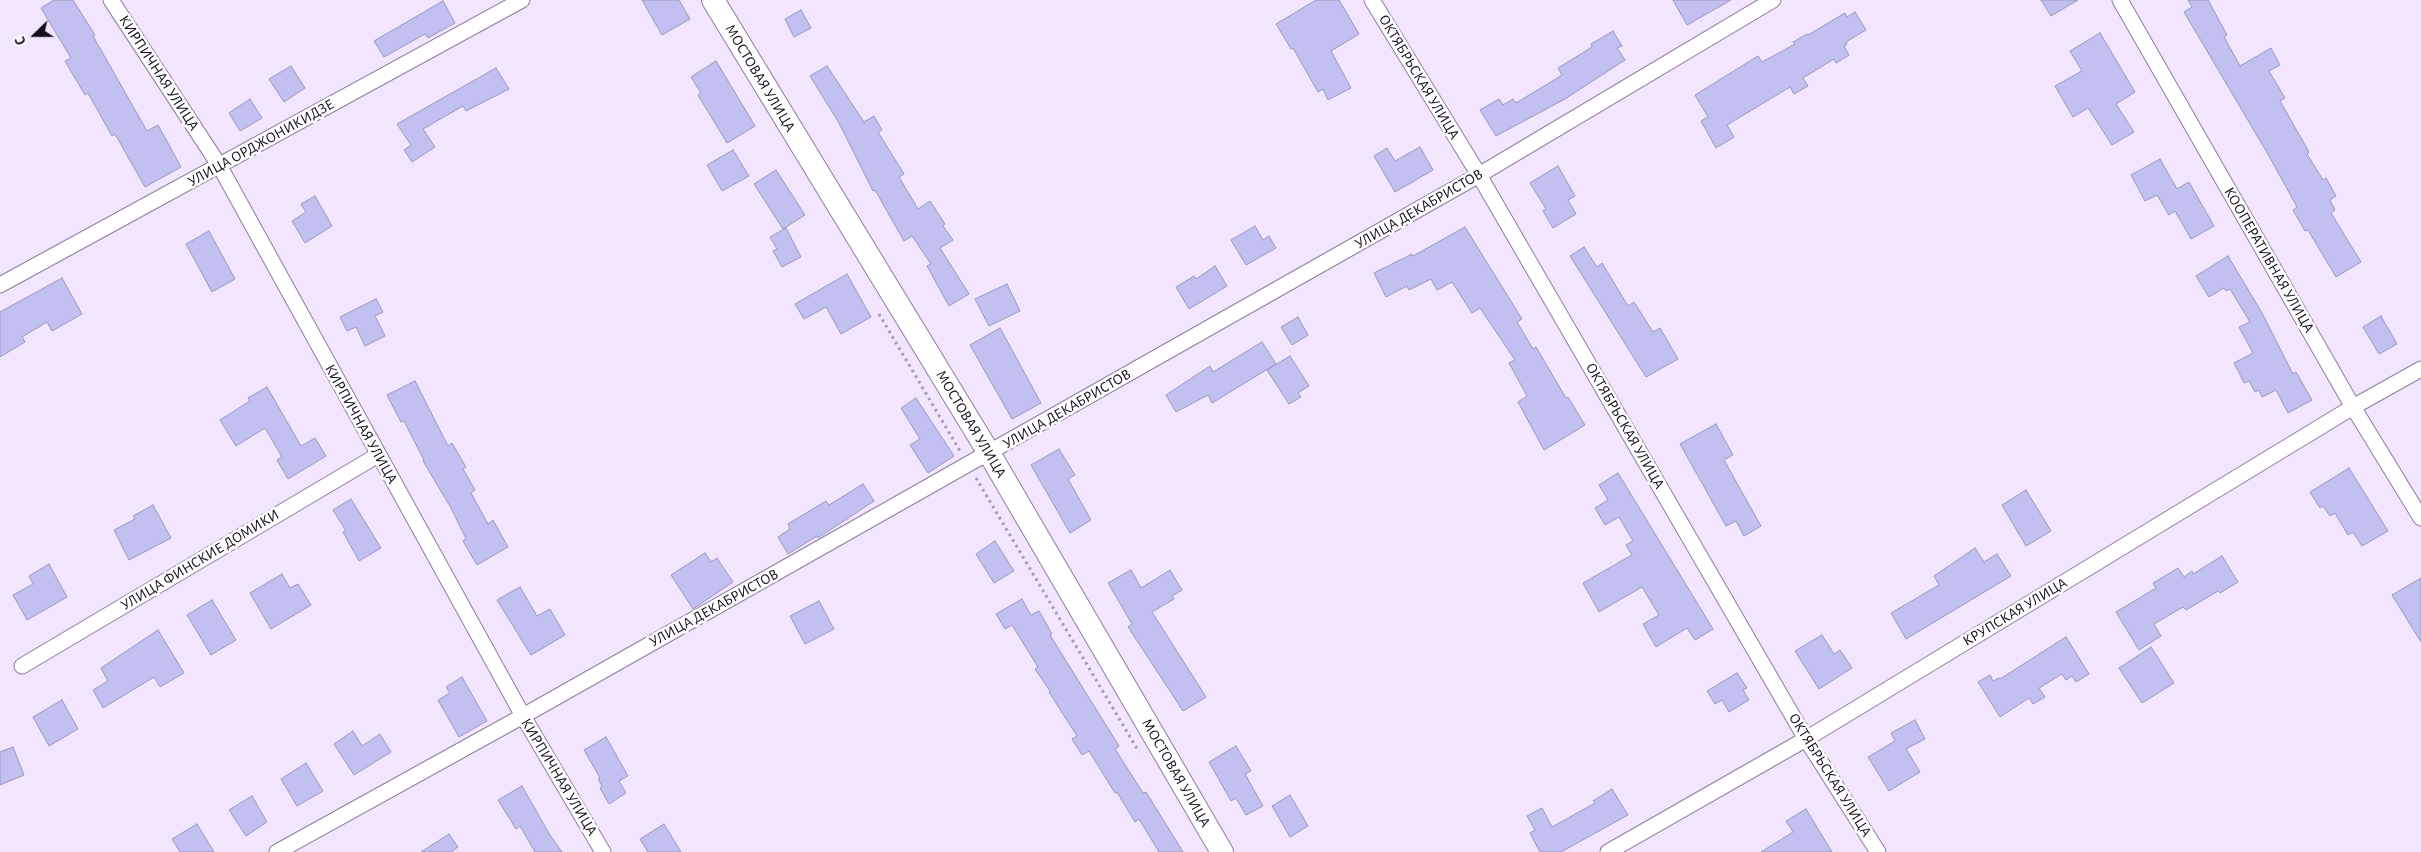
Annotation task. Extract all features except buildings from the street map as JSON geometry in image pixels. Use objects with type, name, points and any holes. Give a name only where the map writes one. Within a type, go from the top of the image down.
[{"type":"street","name":"КИРПИЧНАЯ УЛИЦА","points":[[111,0],[219,165],[522,716],[603,852]]},
{"type":"street","name":"УЛИЦА ОРДЖОНИКИДЗЕ","points":[[0,285],[522,0]]},
{"type":"street","name":"МОСТОВАЯ УЛИЦА","points":[[713,0],[989,453],[1222,852]]},
{"type":"street","name":"ОКТЯБРЬСКАЯ УЛИЦА","points":[[1372,0],[1479,175],[1806,739],[1878,852]]},
{"type":"street","name":"УЛИЦА ДЕКАБРИСТОВ","points":[[276,852],[522,716],[1479,175],[1773,0]]},
{"type":"street","name":"КООПЕРАТИВНАЯ УЛИЦА","points":[[2120,0],[2353,407],[2421,518]]},
{"type":"street","name":"КРУПСКАЯ УЛИЦА","points":[[1608,852],[1806,739],[2353,407],[2421,369]]},
{"type":"street","name":"УЛИЦА ФИНСКИЕ ДОМИКИ","points":[[22,666],[378,454]]},
{"type":"path","points":[[878,313],[1143,759]]}]
